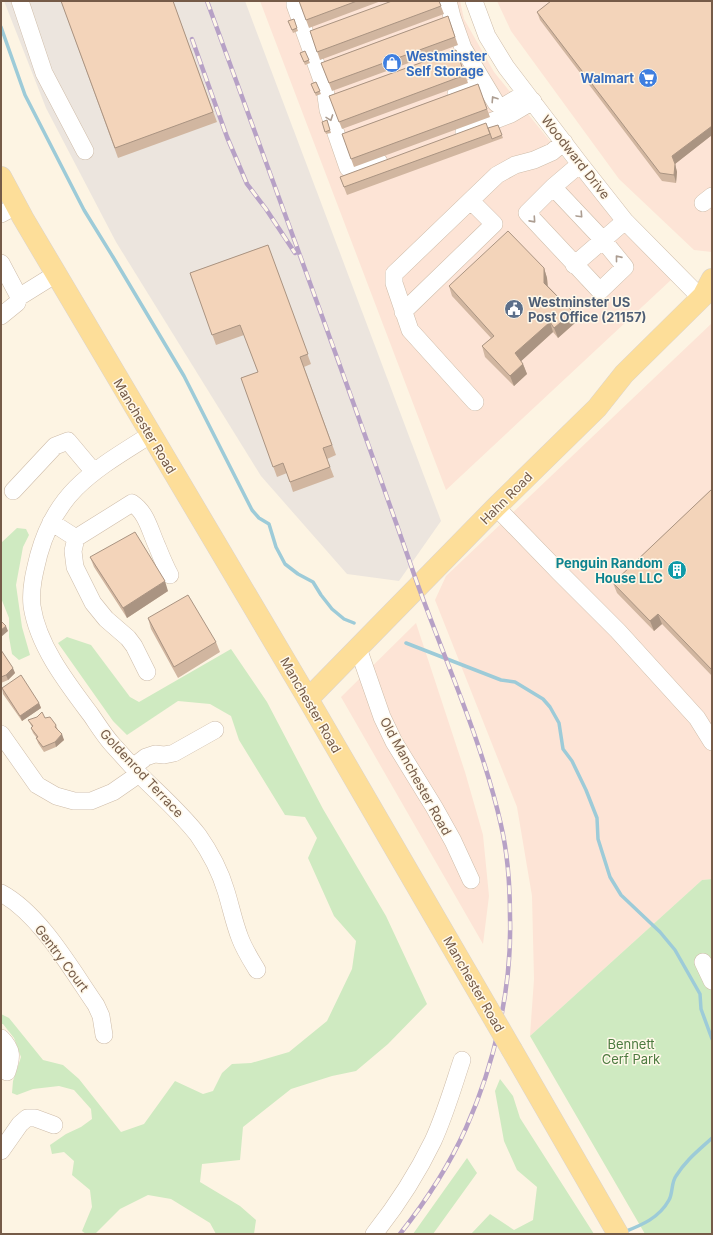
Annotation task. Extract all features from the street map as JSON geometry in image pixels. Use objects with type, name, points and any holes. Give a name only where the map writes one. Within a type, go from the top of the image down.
[{"type":"main road","name":"Manchester Road","points":[[1,177],[9,210],[56,274],[150,435],[308,699],[618,1234]]},
{"type":"main road","name":"Hahn Road","points":[[308,699],[496,506],[597,408],[624,374],[707,291]]},
{"type":"street","points":[[20,1],[44,73],[85,150]]},
{"type":"street","points":[[295,1],[295,5],[313,32],[324,63],[325,89],[334,96],[328,110],[344,134],[347,166],[351,170],[357,170],[393,158]]},
{"type":"street","name":"Woodward Drive","points":[[474,1],[487,36],[506,67],[580,164],[626,221],[707,291]]},
{"type":"street","points":[[446,13],[456,51],[484,84],[496,103],[500,106],[504,106],[529,97]]},
{"type":"street","points":[[440,99],[484,84]]},
{"type":"street","points":[[451,137],[510,114],[529,97]]},
{"type":"street","points":[[475,402],[410,330],[394,283],[394,274],[497,176],[515,165],[534,160],[552,152],[564,142]]},
{"type":"street","points":[[553,187],[603,240],[625,267],[600,291],[574,265],[527,213],[553,187],[580,164]]},
{"type":"street","points":[[403,312],[494,224],[471,201]]},
{"type":"street","points":[[574,265],[626,221]]},
{"type":"street","points":[[1,263],[19,297]]},
{"type":"street","points":[[1,316],[17,303],[19,297],[56,274]]},
{"type":"street","name":"Goldenrod Terrace","points":[[150,435],[94,472],[75,489],[57,511],[40,549],[32,585],[32,604],[43,640],[59,670],[111,743],[183,817],[207,848],[217,867],[226,890],[240,939],[257,970]]},
{"type":"street","points":[[13,491],[55,446],[68,441],[94,472]]},
{"type":"street","points":[[147,672],[134,646],[128,638],[106,618],[93,603],[75,567],[73,551],[76,538],[132,504],[139,507],[147,521],[156,546],[170,575]]},
{"type":"street","points":[[496,506],[580,594],[618,631],[697,718],[712,742]]},
{"type":"street","points":[[51,522],[76,538]]},
{"type":"street","name":"Old Manchester Road","points":[[358,648],[382,717],[394,742],[453,841],[471,880]]},
{"type":"street","points":[[1,734],[37,785],[56,796],[74,801],[91,801],[113,792],[136,770],[146,757],[155,754],[164,755],[174,752],[215,730]]},
{"type":"street","name":"Gentry Court","points":[[1,893],[21,907],[49,938],[96,1005],[101,1016],[104,1035]]},
{"type":"street","points":[[703,962],[712,981]]},
{"type":"street","points":[[1,1038],[8,1045],[12,1057],[7,1072]]},
{"type":"street","points":[[374,1234],[398,1203],[420,1166],[433,1140],[462,1060]]},
{"type":"street","points":[[1,1151],[26,1118],[35,1118],[54,1125]]},
{"type":"shaded area","points":[[4,1],[245,1],[441,521],[399,581],[347,574],[261,476],[116,242],[46,108]]},
{"type":"shaded area","points":[[260,1],[460,1],[464,19],[494,72],[587,187],[672,279],[446,490]]},
{"type":"shaded area","name":"Walmart","points":[[497,1],[712,1],[712,252],[694,250],[619,179],[511,31]]},
{"type":"shaded area","points":[[712,323],[712,879],[702,880],[530,1036],[534,979],[532,896],[517,807],[435,600],[446,576]]},
{"type":"shaded area","points":[[416,623],[465,772],[483,835],[489,896],[483,944],[341,697]]},
{"type":"green space","points":[[17,528],[26,529],[29,535],[23,547],[16,585],[22,627],[30,655],[19,660],[12,654],[9,637],[9,618],[1,598],[1,543]]},
{"type":"green space","points":[[67,637],[91,645],[130,697],[139,702],[231,649],[267,702],[323,809],[386,916],[427,1004],[388,1044],[356,1071],[332,1076],[291,1089],[243,1127],[240,1160],[202,1164],[200,1182],[240,1206],[256,1220],[254,1234],[216,1234],[210,1223],[171,1199],[148,1195],[120,1209],[95,1234],[86,1234],[82,1231],[92,1207],[90,1190],[72,1175],[74,1161],[64,1152],[52,1154],[50,1145],[92,1119],[91,1109],[74,1090],[59,1086],[33,1089],[17,1095],[12,1093],[13,1081],[21,1057],[14,1038],[3,1024],[1,1024],[1,1014],[9,1018],[43,1060],[63,1065],[79,1079],[121,1132],[144,1124],[175,1081],[203,1094],[213,1091],[222,1073],[232,1064],[251,1063],[289,1052],[327,1021],[352,969],[356,941],[334,916],[308,858],[317,838],[305,817],[285,815],[239,740],[231,716],[210,704],[178,701],[127,735],[113,721],[58,643]]},
{"type":"green space","name":"Bennett Cerf Park","points":[[712,879],[712,1234],[645,1234],[530,1036],[702,880]]},
{"type":"green space","points":[[500,1079],[513,1096],[520,1118],[594,1234],[471,1234],[490,1214],[514,1230],[533,1220],[537,1187],[517,1170],[504,1141],[495,1091]]},
{"type":"green space","points":[[467,1158],[477,1173],[433,1234],[413,1234]]},
{"type":"building","points":[[61,1],[173,1],[213,112],[115,148]]},
{"type":"building","points":[[299,1],[357,1],[306,20]]},
{"type":"building","points":[[392,1],[439,1],[441,6],[317,52],[310,31]]},
{"type":"building","name":"Walmart","points":[[551,1],[712,1],[712,126],[672,156],[675,164],[674,175],[660,173],[537,12]]},
{"type":"building","points":[[448,16],[455,37],[329,83],[321,63]]},
{"type":"building","points":[[294,19],[297,28],[292,30],[288,21]]},
{"type":"building","points":[[456,50],[465,75],[339,122],[329,96]]},
{"type":"building","points":[[305,51],[309,60],[304,62],[300,53]]},
{"type":"building","points":[[316,82],[320,91],[315,93],[311,84]]},
{"type":"building","points":[[478,84],[487,109],[351,159],[342,134]]},
{"type":"building","points":[[327,120],[330,130],[325,132],[322,122]]},
{"type":"building","points":[[486,123],[490,134],[344,187],[340,177]]},
{"type":"building","points":[[498,125],[502,135],[492,139],[488,128]]},
{"type":"building","name":"Westminster US Post Office (21157)","points":[[508,231],[544,268],[544,283],[573,312],[554,328],[550,322],[515,353],[523,364],[510,376],[482,346],[494,336],[449,286]]},
{"type":"building","points":[[268,245],[308,354],[300,357],[332,445],[323,448],[330,467],[290,482],[283,463],[273,467],[241,378],[258,372],[240,325],[212,335],[190,273]]},
{"type":"building","name":"Penguin Random House LLC","points":[[712,489],[712,670],[658,614],[650,621],[613,583]]},
{"type":"building","points":[[135,532],[165,581],[123,608],[90,557]]},
{"type":"building","points":[[188,595],[216,642],[174,667],[148,618]]},
{"type":"building","points":[[1,621],[6,626],[1,630]]},
{"type":"building","points":[[1,650],[13,668],[6,675],[1,677]]},
{"type":"building","points":[[21,675],[39,703],[20,716],[2,688]]},
{"type":"building","points":[[42,712],[45,718],[50,717],[56,725],[55,727],[62,734],[55,742],[43,747],[36,738],[38,737],[31,728],[33,726],[28,720],[37,717]]},
{"type":"waterway","points":[[1,27],[25,95],[84,210],[184,376],[252,510],[259,518],[269,524],[276,547],[285,564],[298,574],[313,582],[332,609],[344,619],[354,623]]},
{"type":"waterway","points":[[406,643],[501,680],[515,682],[543,699],[550,707],[559,723],[563,749],[572,761],[597,818],[598,839],[610,877],[621,895],[660,932],[675,950],[700,994],[701,1009],[712,1039]]},
{"type":"waterway","points":[[624,1232],[644,1224],[660,1212],[669,1200],[674,1179],[680,1170],[692,1156],[712,1138]]},
{"type":"railway","points":[[207,1],[426,608],[462,700],[484,762],[501,825],[505,848],[510,894],[510,944],[505,998],[493,1051],[476,1103],[466,1128],[452,1156],[419,1209],[400,1234]]},
{"type":"railway","points":[[192,39],[227,137],[247,184],[266,209],[295,253]]},
{"type":"place","name":"Westminster Self Storage","points":[[392,63]]},
{"type":"place","name":"Walmart","points":[[648,78]]},
{"type":"place","name":"Westminster US Post Office (21157)","points":[[514,309]]},
{"type":"place","name":"Penguin Random House LLC","points":[[677,570]]}]
